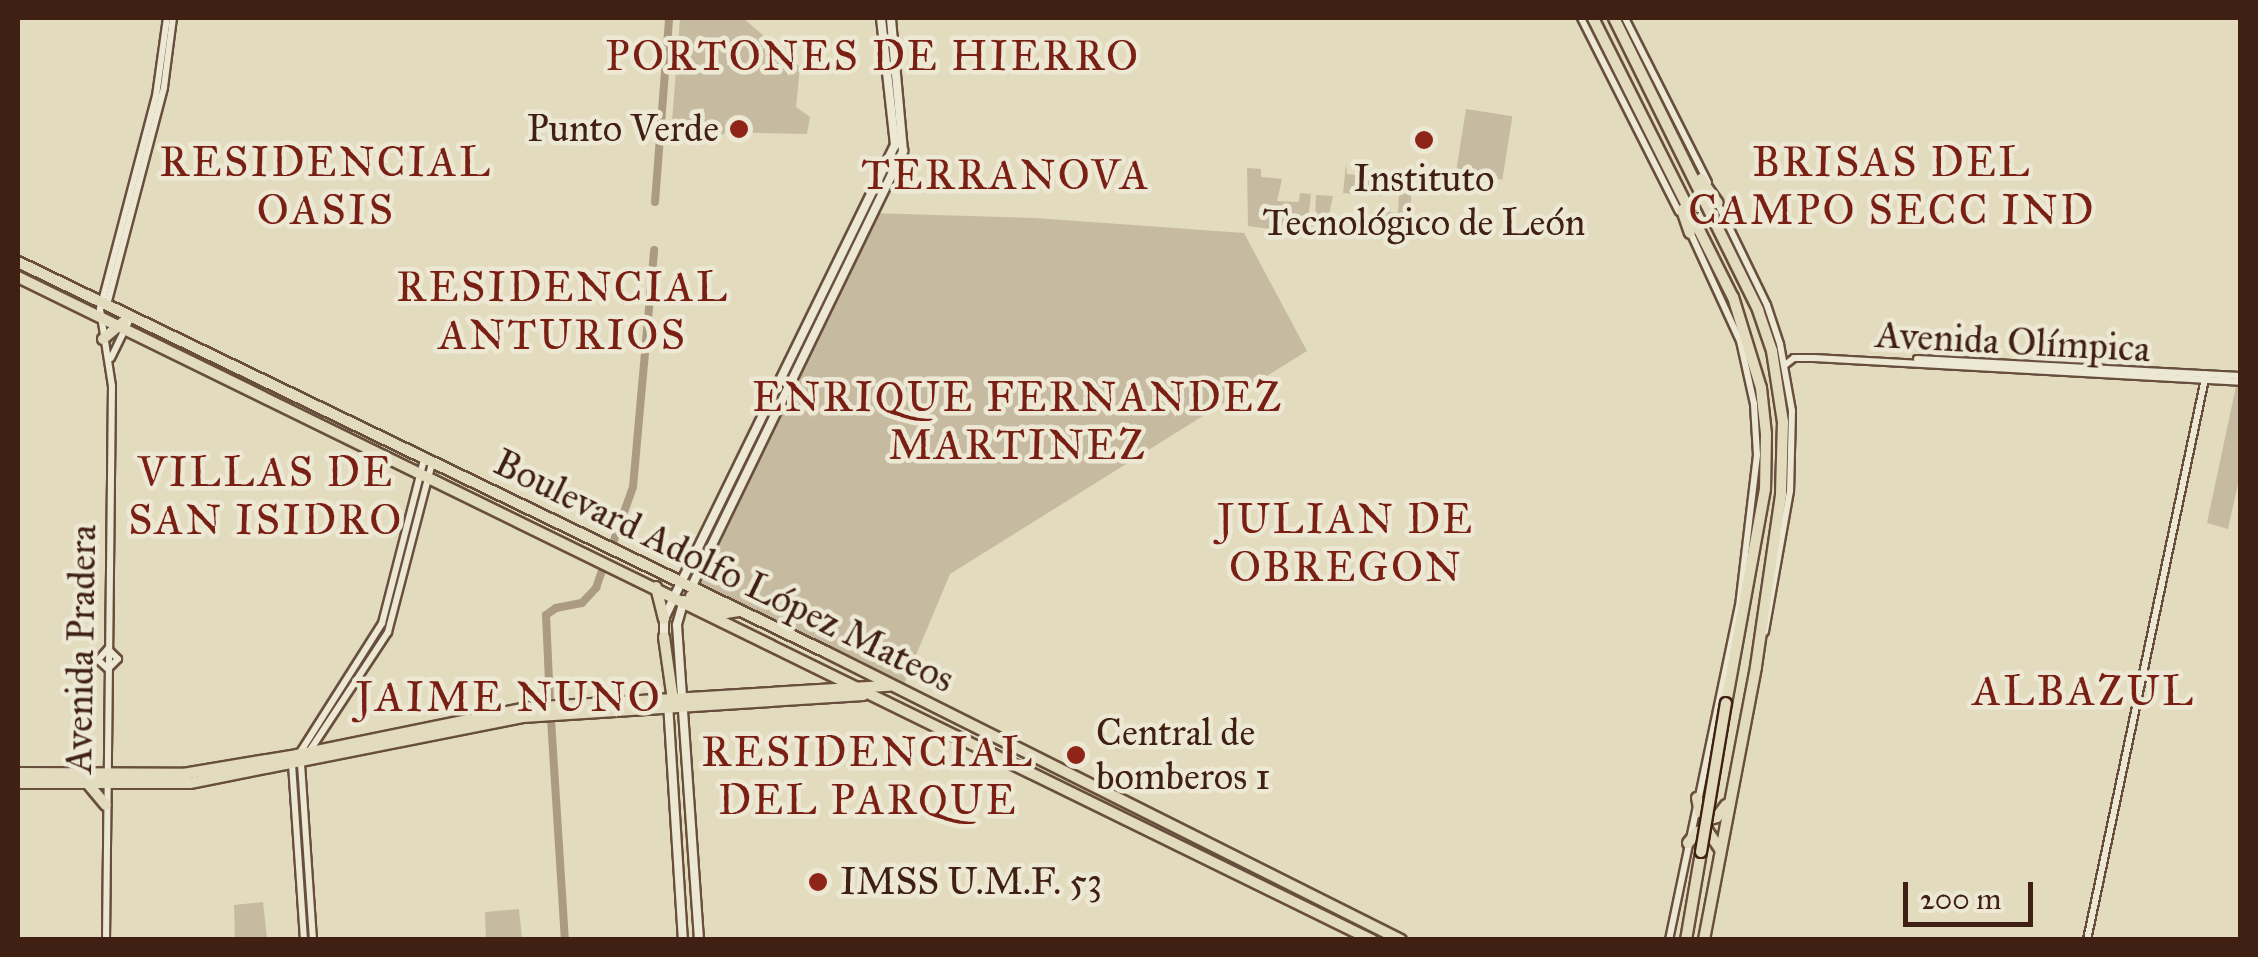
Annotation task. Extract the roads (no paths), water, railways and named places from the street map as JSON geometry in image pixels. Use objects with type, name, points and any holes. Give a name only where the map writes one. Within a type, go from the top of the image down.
[{"type":"main road","points":[[683,940],[674,649],[677,613],[683,592],[895,145],[881,18]]},
{"type":"main road","points":[[664,619],[683,592],[903,151],[907,127],[891,18]]},
{"type":"main road","points":[[1587,18],[1614,61],[1734,297],[1757,368],[1766,455],[1753,569],[1686,940]]},
{"type":"main road","points":[[1619,18],[1626,42],[1758,310],[1778,377],[1783,470],[1758,652],[1704,940]]},
{"type":"main road","points":[[1669,128],[1718,203]]},
{"type":"main road","points":[[1653,140],[1690,233]]},
{"type":"main road","name":"Boulevard Adolfo López Mateos","points":[[18,262],[126,323],[426,467],[484,488],[618,552],[683,592],[860,688],[1372,940]]},
{"type":"main road","name":"Boulevard Adolfo López Mateos","points":[[18,277],[64,299],[102,308]]},
{"type":"main road","points":[[103,339],[126,323]]},
{"type":"main road","name":"Boulevard Adolfo López Mateos","points":[[126,323],[171,336],[614,568],[656,587],[683,592],[728,614],[740,611],[1401,940]]},
{"type":"main road","points":[[1747,552],[1753,569]]},
{"type":"main road","points":[[656,587],[675,703],[699,940]]},
{"type":"main road","points":[[1739,606],[1749,589]]},
{"type":"main road","points":[[664,636],[678,634]]},
{"type":"main road","points":[[664,636],[674,649]]},
{"type":"main road","points":[[829,672],[829,690]]},
{"type":"main road","points":[[675,703],[891,686]]},
{"type":"main road","points":[[18,782],[84,783],[299,760],[517,710],[874,694]]},
{"type":"main road","points":[[969,740],[1000,748],[1074,785],[1086,781]]},
{"type":"main road","points":[[18,773],[107,780]]},
{"type":"main road","points":[[84,783],[96,788],[106,805]]},
{"type":"main road","points":[[1697,798],[1702,815],[1713,819],[1730,798]]},
{"type":"main road","points":[[1688,843],[1697,832],[1707,830],[1720,850]]},
{"type":"street","points":[[102,308],[165,58],[170,18]]},
{"type":"street","points":[[1587,18],[1732,318],[1753,394],[1756,483],[1739,606],[1669,940]]},
{"type":"street","points":[[1619,18],[1758,284],[1782,352],[1793,426],[1790,490],[1768,622],[1758,652]]},
{"type":"street","name":"Avenida Pradera","points":[[102,308],[103,339],[110,359],[106,940]]},
{"type":"street","name":"Avenida Pradera","points":[[110,359],[126,323]]},
{"type":"street","name":"Avenida Olímpica","points":[[1782,352],[2205,378]]},
{"type":"street","name":"Avenida Olímpica","points":[[1785,366],[1794,358],[1814,358],[2240,379]]},
{"type":"street","points":[[2088,940],[2205,378]]},
{"type":"street","points":[[304,940],[299,760],[386,625],[424,496],[426,467]]},
{"type":"street","points":[[386,625],[426,467]]},
{"type":"street","points":[[299,760],[313,940]]},
{"type":"waterway","points":[[655,202],[669,18]]},
{"type":"waterway","points":[[613,543],[633,487],[654,250]]},
{"type":"waterway","points":[[550,703],[546,615],[556,608],[582,603],[596,588],[603,568]]},
{"type":"waterway","points":[[551,719],[565,940]]},
{"type":"place","name":"Punto Verde","points":[[739,129]]},
{"type":"place","name":"Instituto Tecnológico de León","points":[[1424,140]]},
{"type":"place","name":"Central de bomberos 1","points":[[1076,755]]},
{"type":"place","name":"IMSS U.M.F. 53","points":[[818,882]]},
{"type":"district","name":"PORTONES DE HIERRO","points":[[873,56]]},
{"type":"district","name":"TERRANOVA","points":[[1006,175]]},
{"type":"district","name":"RESIDENCIAL OASIS","points":[[326,186]]},
{"type":"district","name":"BRISAS DEL CAMPO SECC IND","points":[[1892,186]]},
{"type":"district","name":"RESIDENCIAL ANTURIOS","points":[[563,311]]},
{"type":"district","name":"ENRIQUE FERNANDEZ MARTINEZ","points":[[1018,422]]},
{"type":"district","name":"VILLAS DE SAN ISIDRO","points":[[266,496]]},
{"type":"district","name":"JULIAN DE OBREGON","points":[[1346,543]]},
{"type":"district","name":"ALBAZUL","points":[[2084,691]]},
{"type":"district","name":"JAIME NUNO","points":[[509,697]]},
{"type":"district","name":"RESIDENCIAL DEL PARQUE","points":[[868,776]]}]
